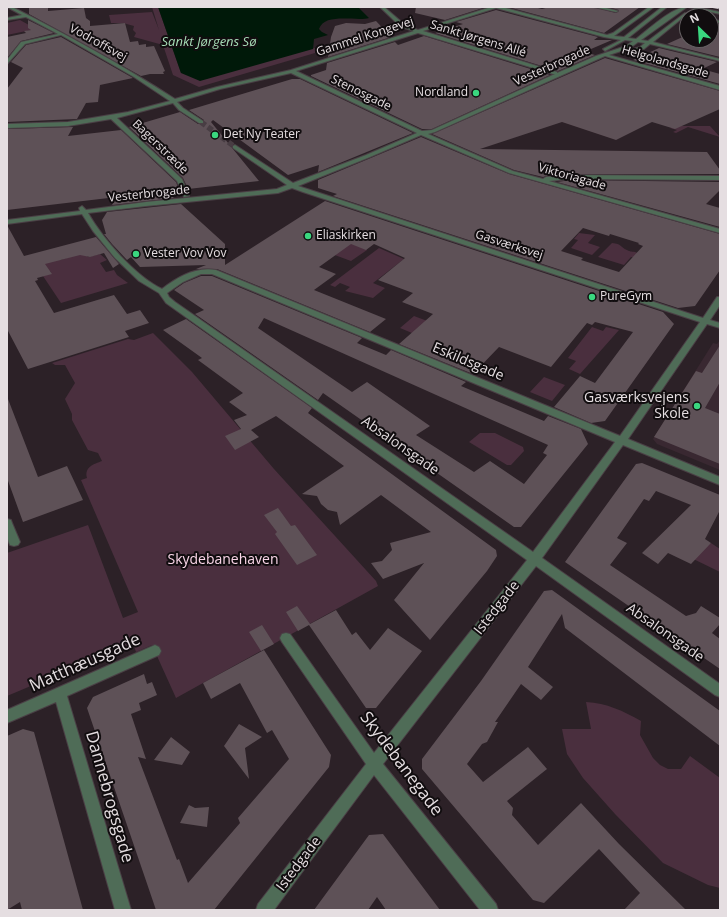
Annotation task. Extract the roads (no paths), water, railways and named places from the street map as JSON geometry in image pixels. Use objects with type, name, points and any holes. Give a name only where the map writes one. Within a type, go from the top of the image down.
[{"type":"street","name":"Vodroffsvej","points":[[9,7],[62,34],[125,70],[174,101]]},
{"type":"street","name":"Sankt Jørgens Allé","points":[[382,7],[403,26],[418,32],[555,73]]},
{"type":"street","points":[[496,7],[606,36],[650,42],[720,60]]},
{"type":"street","name":"Gammel Kongevej","points":[[216,96],[268,78],[496,7]]},
{"type":"street","points":[[596,7],[616,10],[608,7]]},
{"type":"street","points":[[606,36],[615,34],[652,7]]},
{"type":"street","points":[[656,7],[679,12]]},
{"type":"street","points":[[690,7],[720,13]]},
{"type":"street","name":"Gammel Kongevej","points":[[468,15],[481,8]]},
{"type":"street","name":"Vesterbrogade","points":[[421,133],[426,128],[555,73],[611,47],[664,8]]},
{"type":"street","name":"Vesterbrogade","points":[[7,217],[196,200],[281,190],[341,167],[421,133],[433,131],[605,55],[628,47],[638,41],[675,11],[679,10]]},
{"type":"street","points":[[7,19],[25,16]]},
{"type":"street","points":[[605,55],[639,49],[679,19]]},
{"type":"street","points":[[7,63],[23,43],[62,34]]},
{"type":"street","name":"Helgolandsgade","points":[[605,55],[720,88]]},
{"type":"street","name":"Stenosgade","points":[[292,71],[421,133]]},
{"type":"street","name":"Gammel Kongevej","points":[[7,126],[61,124],[113,117],[219,88],[268,78]]},
{"type":"street","points":[[174,101],[179,107],[201,122]]},
{"type":"street","points":[[172,108],[187,104]]},
{"type":"street","name":"Bagerstræde","points":[[113,117],[116,124],[180,180],[186,196]]},
{"type":"street","points":[[116,124],[140,118]]},
{"type":"street","points":[[7,130],[90,127]]},
{"type":"street","name":"Viktoriagade","points":[[421,133],[511,172],[542,179],[720,230]]},
{"type":"street","points":[[235,147],[291,185]]},
{"type":"street","points":[[542,179],[571,177],[720,178]]},
{"type":"street","name":"Vesterbrogade","points":[[7,222],[148,199],[291,185]]},
{"type":"street","name":"Gasværksvej","points":[[291,185],[305,191],[720,326]]},
{"type":"street","points":[[186,196],[196,200]]},
{"type":"street","name":"Absalonsgade","points":[[83,210],[122,262],[158,290],[164,292],[164,296],[168,300],[720,691]]},
{"type":"street","name":"Eskildsgade","points":[[164,292],[188,276],[204,270],[219,274],[720,481]]},
{"type":"street","name":"Istedgade","points":[[264,910],[374,764],[535,559],[622,440],[720,299]]},
{"type":"street","points":[[7,523],[14,542]]},
{"type":"street","name":"Skydebanegade","points":[[286,638],[374,764],[490,910]]},
{"type":"street","name":"Matthæusgade","points":[[7,717],[155,650]]},
{"type":"street","name":"Dannebrogsgade","points":[[60,694],[123,910]]},
{"type":"water","name":"Sankt Jørgens Sø","points":[[158,7],[358,7],[369,18],[334,19],[328,21],[322,24],[319,29],[328,35],[314,39],[313,49],[200,81],[181,73]]},
{"type":"tunnel","points":[[201,122],[235,147]]},
{"type":"tram line","points":[[710,7],[720,9]]},
{"type":"place","name":"Nordland","points":[[476,93]]},
{"type":"place","name":"Det Ny Teater","points":[[215,135]]},
{"type":"place","name":"Eliaskirken","points":[[308,236]]},
{"type":"place","name":"Vester Vov Vov","points":[[136,254]]},
{"type":"place","name":"PureGym","points":[[592,297]]},
{"type":"place","name":"Gasværksvejens Skole","points":[[697,406]]},
{"type":"park label","name":"Skydebanehaven","points":[[223,560]]}]
